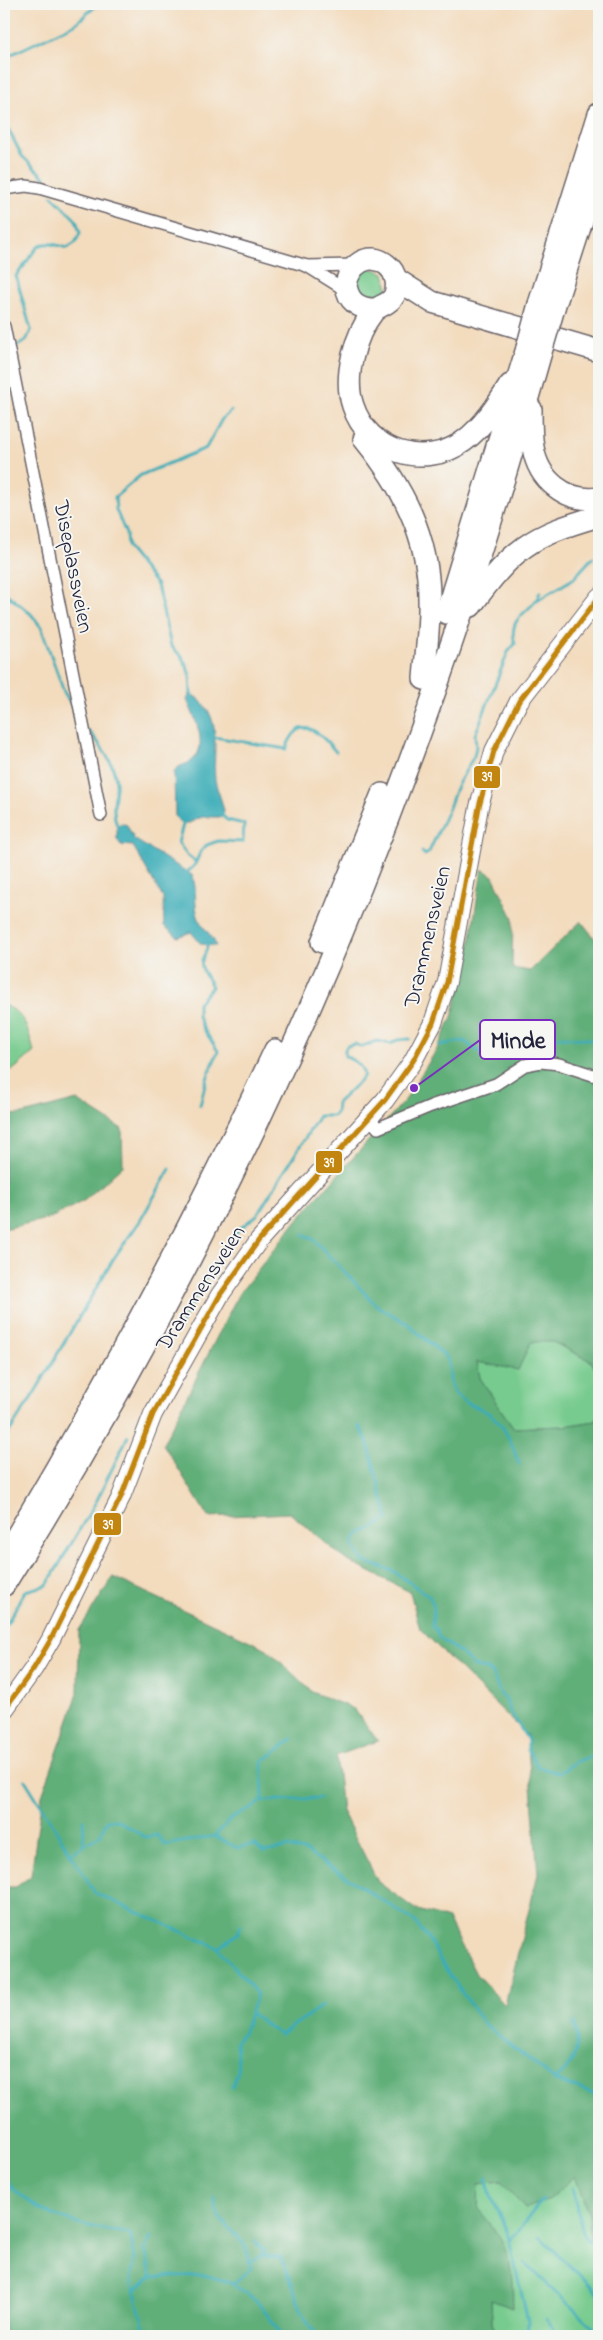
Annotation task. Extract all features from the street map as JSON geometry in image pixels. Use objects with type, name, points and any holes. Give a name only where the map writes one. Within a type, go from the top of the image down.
[{"type":"highway","points":[[549,299],[599,114]]},
{"type":"highway","points":[[4,1557],[72,1443],[135,1330],[240,1124],[326,933],[384,789],[424,679],[529,356],[599,168]]},
{"type":"highway","points":[[424,679],[429,601],[428,573],[420,536],[398,485],[355,426],[344,401],[342,376],[353,327],[347,277],[356,265],[371,259],[381,261],[392,270],[396,279],[396,292],[382,306],[362,332],[352,361],[350,393],[356,414],[367,431],[377,441],[395,451],[411,455],[432,455],[457,446],[483,422],[529,356]]},
{"type":"highway","points":[[396,279],[432,302],[599,351]]},
{"type":"highway","points":[[350,296],[364,309],[432,302]]},
{"type":"highway","points":[[529,356],[533,447],[542,472],[551,484],[570,495],[580,498],[599,498]]},
{"type":"highway","points":[[4,1585],[60,1494],[140,1353],[211,1218],[266,1104],[357,897],[409,764],[457,627],[530,389]]},
{"type":"highway","points":[[457,627],[498,569],[521,548],[554,530],[599,516]]},
{"type":"main road","name":"Drammensveien","points":[[4,1710],[34,1668],[72,1598],[121,1497],[153,1414],[168,1384],[220,1295],[250,1252],[374,1123],[413,1061],[441,1004],[452,959],[479,807],[490,764],[503,729],[518,701],[599,597]]},
{"type":"street","points":[[4,189],[26,186],[39,188],[308,266],[356,265]]},
{"type":"street","points":[[308,266],[350,296]]},
{"type":"street","name":"Diseplassveien","points":[[4,326],[101,815]]},
{"type":"street","points":[[374,1123],[496,1084],[526,1064],[541,1062],[559,1064],[580,1069],[599,1077]]},
{"type":"green space","points":[[368,267],[384,273],[388,289],[376,301],[357,294],[355,278]]},
{"type":"green space","points":[[482,869],[493,876],[513,918],[512,968],[530,971],[581,921],[599,944],[599,1376],[591,1361],[553,1342],[531,1342],[518,1370],[477,1362],[480,1378],[513,1428],[564,1426],[596,1421],[599,1415],[599,2243],[591,2240],[589,2215],[575,2176],[549,2199],[525,2209],[501,2181],[479,2184],[478,2209],[497,2233],[503,2244],[512,2277],[513,2308],[491,2300],[492,2322],[497,2336],[4,2336],[4,1887],[16,1887],[31,1876],[42,1796],[78,1693],[79,1630],[113,1577],[267,1649],[312,1692],[354,1709],[378,1741],[336,1756],[342,1811],[378,1882],[415,1909],[448,1919],[476,1974],[505,2005],[538,1874],[527,1735],[420,1629],[410,1592],[346,1560],[290,1513],[208,1517],[163,1444],[238,1295],[297,1220],[406,1099],[437,1049],[452,1017],[469,950]]},
{"type":"green space","points":[[4,1005],[17,1013],[25,1024],[34,1052],[13,1070],[4,1069]]},
{"type":"green space","points":[[77,1100],[122,1129],[123,1166],[85,1200],[51,1218],[4,1229],[4,1115],[23,1114]]},
{"type":"green space","points":[[531,1341],[553,1342],[591,1361],[599,1376],[599,1415],[596,1421],[564,1426],[513,1428],[480,1378],[477,1361],[518,1370]]},
{"type":"green space","points":[[575,2175],[589,2215],[591,2240],[599,2243],[599,2336],[497,2336],[492,2322],[491,2299],[513,2307],[478,2209],[478,2184],[501,2181],[549,2199]]},
{"type":"water","points":[[190,693],[201,701],[212,721],[215,743],[215,780],[224,813],[220,817],[202,817],[189,823],[180,823],[175,816],[174,772],[196,756],[200,741],[197,723],[187,700]]},
{"type":"water","points":[[121,823],[127,825],[134,839],[192,875],[199,919],[216,946],[201,944],[191,932],[178,937],[164,926],[163,898],[133,846],[121,845],[117,839],[117,826]]},
{"type":"waterway","points":[[4,60],[10,55],[75,24],[98,4]]},
{"type":"waterway","points":[[4,121],[22,156],[45,178],[48,188]]},
{"type":"waterway","points":[[12,349],[26,341],[31,330],[16,276],[38,247],[52,244],[67,248],[75,243],[80,233],[76,220],[52,196]]},
{"type":"waterway","points":[[191,695],[190,674],[182,657],[171,646],[157,585],[127,548],[126,534],[116,510],[115,497],[141,475],[206,448],[222,419],[231,411]]},
{"type":"waterway","points":[[538,600],[573,579],[593,557]]},
{"type":"waterway","points":[[4,592],[31,614],[41,627],[64,692],[76,713]]},
{"type":"waterway","points":[[422,852],[425,855],[429,852],[456,788],[474,756],[476,747],[475,735],[508,652],[515,644],[514,626],[517,620],[537,599],[540,592]]},
{"type":"waterway","points":[[214,737],[286,749],[291,738],[297,731],[303,728],[316,732],[336,752]]},
{"type":"waterway","points":[[88,730],[108,757],[114,772],[116,780],[114,812],[117,826]]},
{"type":"waterway","points":[[186,873],[194,866],[201,851],[207,845],[218,841],[243,842],[244,824],[227,820],[222,815]]},
{"type":"waterway","points":[[184,821],[178,843],[187,855],[196,862]]},
{"type":"waterway","points":[[200,1105],[206,1081],[218,1051],[203,1028],[198,1016],[198,1003],[212,987],[201,964],[207,944]]},
{"type":"waterway","points":[[440,1045],[464,1041],[482,1054],[520,1034],[588,1039],[599,1044]]},
{"type":"waterway","points":[[179,1328],[200,1287],[230,1241],[238,1230],[257,1215],[319,1116],[333,1116],[336,1113],[337,1103],[364,1075],[359,1065],[345,1056],[347,1046],[355,1044],[361,1047],[377,1041],[391,1044],[397,1040],[410,1039]]},
{"type":"waterway","points":[[4,1440],[35,1392],[114,1258],[140,1221],[170,1169]]},
{"type":"waterway","points":[[304,1235],[313,1239],[377,1306],[408,1324],[446,1357],[452,1389],[464,1401],[489,1413],[496,1419],[506,1432],[519,1464]]},
{"type":"waterway","points":[[359,1426],[367,1441],[388,1518],[370,1530],[359,1533],[352,1544],[363,1561],[393,1571],[430,1597],[434,1607],[432,1626],[437,1631],[439,1638],[461,1653],[473,1666],[491,1671],[501,1695],[505,1698],[511,1713],[528,1740],[528,1750],[538,1767],[559,1773],[577,1761],[591,1757],[599,1751]]},
{"type":"waterway","points":[[4,1629],[25,1591],[47,1585],[97,1500],[128,1436]]},
{"type":"waterway","points":[[263,1801],[262,1762],[292,1739]]},
{"type":"waterway","points":[[25,1780],[95,1893],[218,1948],[257,1994],[243,2034],[236,2042],[238,2072],[232,2087]]},
{"type":"waterway","points":[[215,1836],[233,1817],[263,1801],[320,1798]]},
{"type":"waterway","points":[[83,1846],[84,1820]]},
{"type":"waterway","points":[[71,1854],[100,1835],[107,1820],[117,1820],[145,1837],[157,1835],[165,1845],[215,1836],[237,1848],[254,1844],[264,1852],[288,1847],[307,1852],[413,1920],[428,1938],[445,1968],[483,2023],[555,2080],[599,2096]]},
{"type":"waterway","points":[[218,1948],[237,1934],[241,1925]]},
{"type":"waterway","points":[[252,2014],[280,2035],[323,2005]]},
{"type":"waterway","points":[[555,2080],[567,2068],[575,2054],[577,2040],[574,2023]]},
{"type":"waterway","points":[[4,2178],[17,2192],[45,2211],[77,2223],[130,2234],[135,2258],[131,2277],[146,2336]]},
{"type":"waterway","points":[[486,2178],[492,2200],[507,2231],[528,2321],[527,2336]]},
{"type":"waterway","points":[[572,2188],[583,2233],[599,2255]]},
{"type":"waterway","points":[[134,2291],[151,2277],[203,2275],[234,2283],[251,2268],[244,2245],[220,2218],[215,2206],[215,2198]]},
{"type":"waterway","points":[[509,2242],[543,2199]]},
{"type":"waterway","points":[[151,2237],[145,2249],[151,2277]]},
{"type":"waterway","points":[[540,2237],[599,2294]]},
{"type":"waterway","points":[[255,2241],[264,2252],[261,2256]]},
{"type":"waterway","points":[[250,2261],[261,2256],[280,2257],[290,2277],[305,2318],[318,2336]]},
{"type":"waterway","points":[[525,2263],[599,2333]]},
{"type":"waterway","points":[[232,2284],[256,2300],[283,2336]]},
{"type":"waterway","points":[[546,2319],[561,2336]]},
{"type":"transit line","name":"39","points":[[4,1710],[34,1668],[51,1639],[121,1497],[153,1414],[220,1295],[259,1240],[385,1100],[413,1061],[433,1023],[447,982],[479,807],[494,751],[519,701],[599,597]]},
{"type":"place","name":"Minde","points":[[414,1088]]}]
